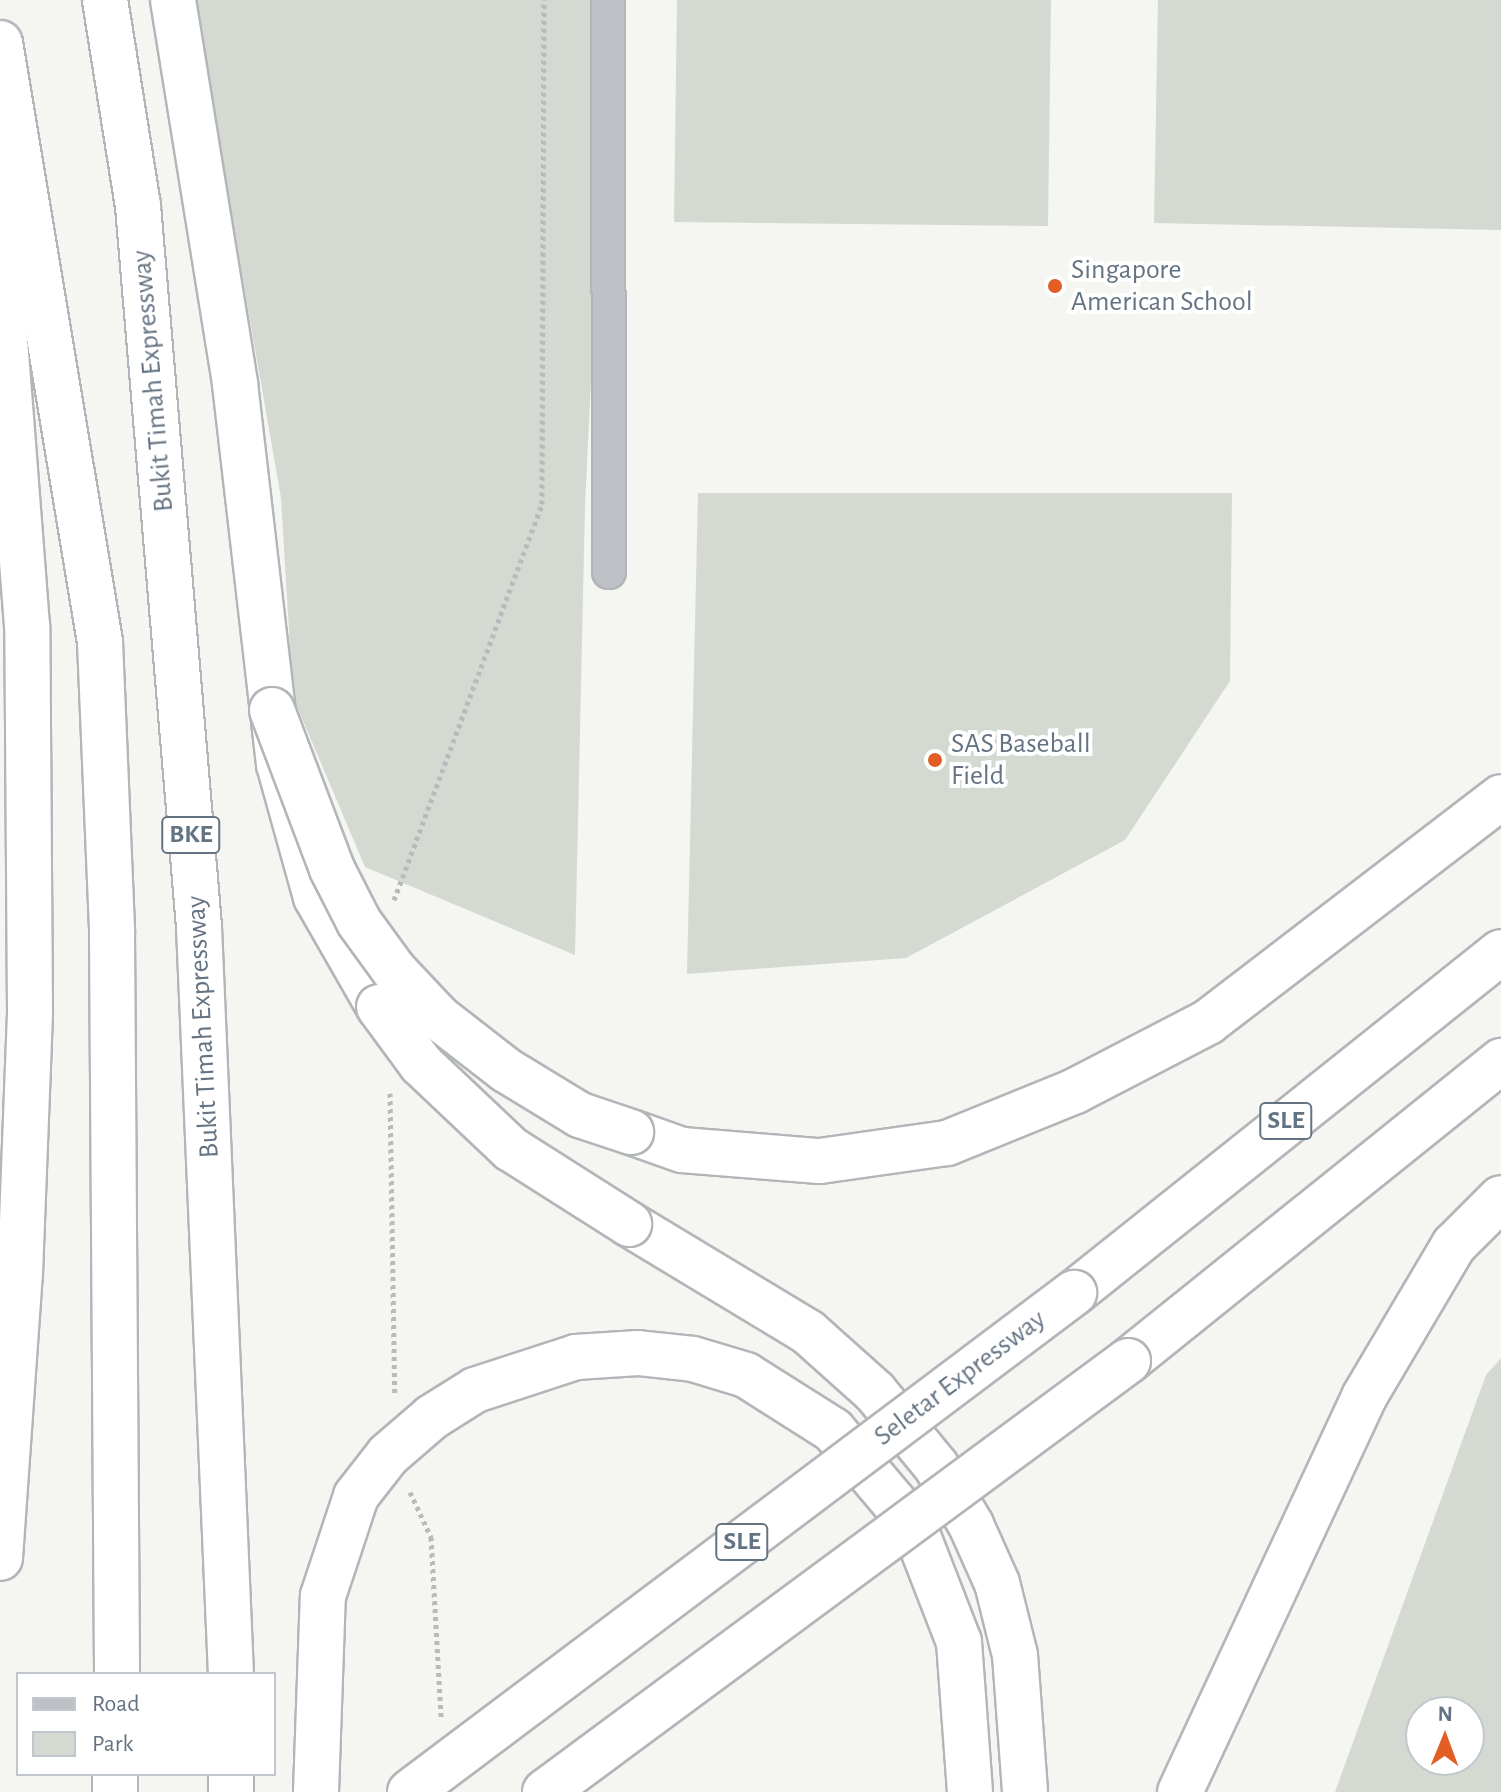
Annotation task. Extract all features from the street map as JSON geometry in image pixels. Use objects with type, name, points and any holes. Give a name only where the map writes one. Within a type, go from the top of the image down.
[{"type":"highway","name":"Bukit Timah Expressway","points":[[105,0],[138,206],[199,927],[231,1672]]},
{"type":"highway","points":[[173,0],[235,384],[258,549],[272,710],[302,858],[336,935],[379,1007],[421,1064],[511,1149],[808,1332],[875,1392],[936,1466],[971,1525],[997,1583],[1015,1655],[1025,1792]]},
{"type":"highway","points":[[0,43],[12,131],[100,642],[112,934],[117,1672]]},
{"type":"highway","points":[[0,1558],[20,1274],[30,1011],[27,626],[1,287],[12,131]]},
{"type":"highway","points":[[272,710],[332,869],[359,922],[394,970],[439,1018],[506,1070],[580,1115],[682,1150],[820,1161],[947,1143],[1075,1091],[1208,1022],[1501,797]]},
{"type":"highway","name":"Seletar Expressway","points":[[410,1792],[1074,1293],[1501,952]]},
{"type":"highway","points":[[545,1792],[1128,1361],[1501,1061]]},
{"type":"highway","points":[[1180,1792],[1364,1397],[1454,1245],[1501,1198]]},
{"type":"highway","points":[[316,1792],[323,1596],[356,1496],[388,1455],[432,1417],[475,1390],[576,1357],[638,1353],[693,1359],[746,1375],[833,1430],[914,1526],[959,1642],[970,1792]]},
{"type":"highway","points":[[1205,1736],[1208,1792]]},
{"type":"street","points":[[608,0],[609,572]]},
{"type":"path","points":[[388,917],[542,504],[544,0]]},
{"type":"path","points":[[390,1076],[397,1410]]},
{"type":"path","points":[[407,1484],[431,1537],[442,1728]]},
{"type":"green space","points":[[189,0],[609,0],[585,506],[575,955],[365,867],[293,697],[281,498],[210,91]]},
{"type":"green space","points":[[677,0],[1051,0],[1048,226],[674,222]]},
{"type":"green space","points":[[1158,0],[1501,0],[1501,230],[1154,223]]},
{"type":"green space","name":"SAS Baseball Field","points":[[698,493],[1232,493],[1230,681],[1125,840],[906,958],[687,974]]},
{"type":"green space","points":[[1501,1358],[1501,1792],[1335,1792],[1486,1375]]},
{"type":"place","name":"Singapore American School","points":[[1055,286]]},
{"type":"place","name":"SAS Baseball Field","points":[[935,760]]}]
